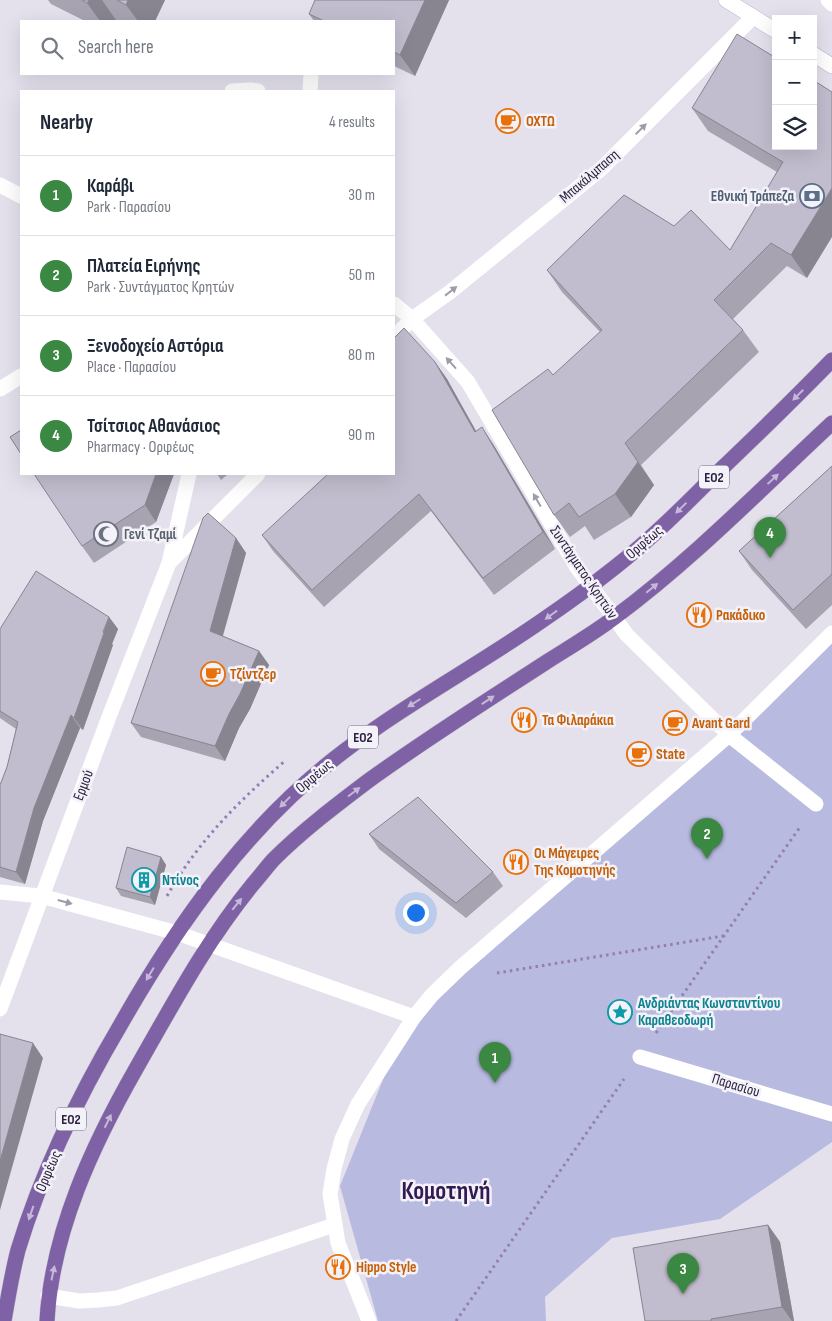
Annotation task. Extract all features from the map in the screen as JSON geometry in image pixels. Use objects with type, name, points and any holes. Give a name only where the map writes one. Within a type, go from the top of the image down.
[{"type":"main road","name":"Ορφέως","points":[[4,1321],[18,1253],[33,1207],[50,1163],[100,1060],[176,933],[202,896],[243,846],[290,796],[341,753],[386,721],[539,623],[616,567],[664,526],[800,394],[832,360]]},
{"type":"main road","name":"ΕΟ2","points":[[47,1321],[48,1296],[57,1254],[79,1186],[97,1143],[122,1093],[184,984],[234,908],[272,862],[317,820],[406,754],[614,618],[689,558],[832,423]]},
{"type":"street","points":[[726,0],[772,29]]},
{"type":"street","points":[[828,0],[832,4]]},
{"type":"street","name":"Μπακάλμπαση","points":[[412,319],[450,292],[601,169],[753,17]]},
{"type":"street","points":[[817,57],[832,66]]},
{"type":"street","points":[[310,90],[312,75]]},
{"type":"street","points":[[0,185],[20,195]]},
{"type":"street","name":"Συντάγματος Κρητών","points":[[395,305],[412,319],[468,382],[571,558],[627,635],[728,735],[816,804]]},
{"type":"street","points":[[395,336],[412,319]]},
{"type":"street","points":[[0,389],[20,377]]},
{"type":"street","name":"Ερμού","points":[[0,1009],[107,722],[170,562],[189,475]]},
{"type":"street","name":"Ερμού","points":[[170,562],[257,475]]},
{"type":"street","points":[[369,1321],[338,1243],[330,1194],[342,1139],[358,1104],[414,1018],[432,994],[460,968],[728,735],[832,633]]},
{"type":"street","points":[[0,892],[41,896],[176,933],[414,1018]]},
{"type":"street","name":"Παρασίου","points":[[640,1057],[832,1114]]},
{"type":"street","points":[[48,1296],[79,1301],[117,1298],[334,1225]]},
{"type":"path","points":[[490,974],[724,936]]},
{"type":"shaded area","points":[[832,634],[832,1142],[720,1219],[612,1238],[545,1297],[546,1321],[378,1321],[340,1186],[407,1020]]},
{"type":"building","points":[[117,0],[128,0],[126,5]]},
{"type":"building","points":[[315,0],[425,0],[400,55],[395,52],[395,20],[322,20],[309,14]]},
{"type":"building","points":[[737,34],[772,56],[772,150],[817,150],[817,83],[832,92],[832,188],[791,255],[771,243],[714,300],[743,330],[625,443],[638,462],[615,494],[579,517],[569,503],[554,515],[492,410],[548,369],[553,375],[602,330],[547,270],[624,195],[674,226],[691,210],[730,250],[783,162],[692,108]]},
{"type":"building","points":[[404,328],[435,362],[475,432],[482,427],[543,532],[483,578],[419,494],[312,590],[262,535],[327,475],[395,475],[395,337]]},
{"type":"building","points":[[20,431],[20,452],[10,437]]},
{"type":"building","points":[[832,466],[832,574],[793,610],[739,551]]},
{"type":"building","name":"Γενί Τζαμί","points":[[35,475],[156,475],[145,505],[82,546]]},
{"type":"building","points":[[208,513],[236,538],[210,631],[259,651],[215,746],[131,723],[203,518]]},
{"type":"building","points":[[36,571],[109,617],[74,718],[71,715],[34,808],[16,872],[0,867],[0,785],[7,767],[18,722],[0,711],[0,629]]},
{"type":"building","points":[[418,797],[493,872],[456,903],[369,834]]},
{"type":"building","name":"Ντίνος","points":[[127,847],[161,857],[150,897],[116,888]]},
{"type":"building","points":[[0,1034],[33,1043],[0,1161]]},
{"type":"building","points":[[768,1225],[782,1307],[711,1319],[711,1321],[645,1321],[633,1248]]},
{"type":"place","name":"ΟΧΤΩ","points":[[508,121]]},
{"type":"place","name":"Εθνική Τράπεζα","points":[[812,196]]},
{"type":"place","name":"Γενί Τζαμί","points":[[106,534]]},
{"type":"place","name":"Τσίτσιος Αθανάσιος","points":[[770,558]]},
{"type":"place","name":"Ρακάδικο","points":[[699,615]]},
{"type":"place","name":"Τζίντζερ","points":[[213,674]]},
{"type":"place","name":"Τα Φιλαράκια","points":[[524,720]]},
{"type":"place","name":"Avant Gard","points":[[675,723]]},
{"type":"place","name":"State","points":[[639,754]]},
{"type":"place","name":"Πλατεία Ειρήνης","points":[[707,859]]},
{"type":"place","name":"Οι Μάγειρες Της Κομοτηνής","points":[[516,862]]},
{"type":"place","name":"Ντίνος","points":[[144,880]]},
{"type":"place","name":"Ανδριάντας Κωνσταντίνου Καραθεοδωρή","points":[[620,1012]]},
{"type":"place","name":"Καράβι","points":[[495,1083]]},
{"type":"place","name":"Hippo Style","points":[[338,1267]]},
{"type":"place","name":"Ξενοδοχείο Αστόρια","points":[[683,1294]]},
{"type":"district","name":"Κομοτηνή","points":[[446,1190]]}]
